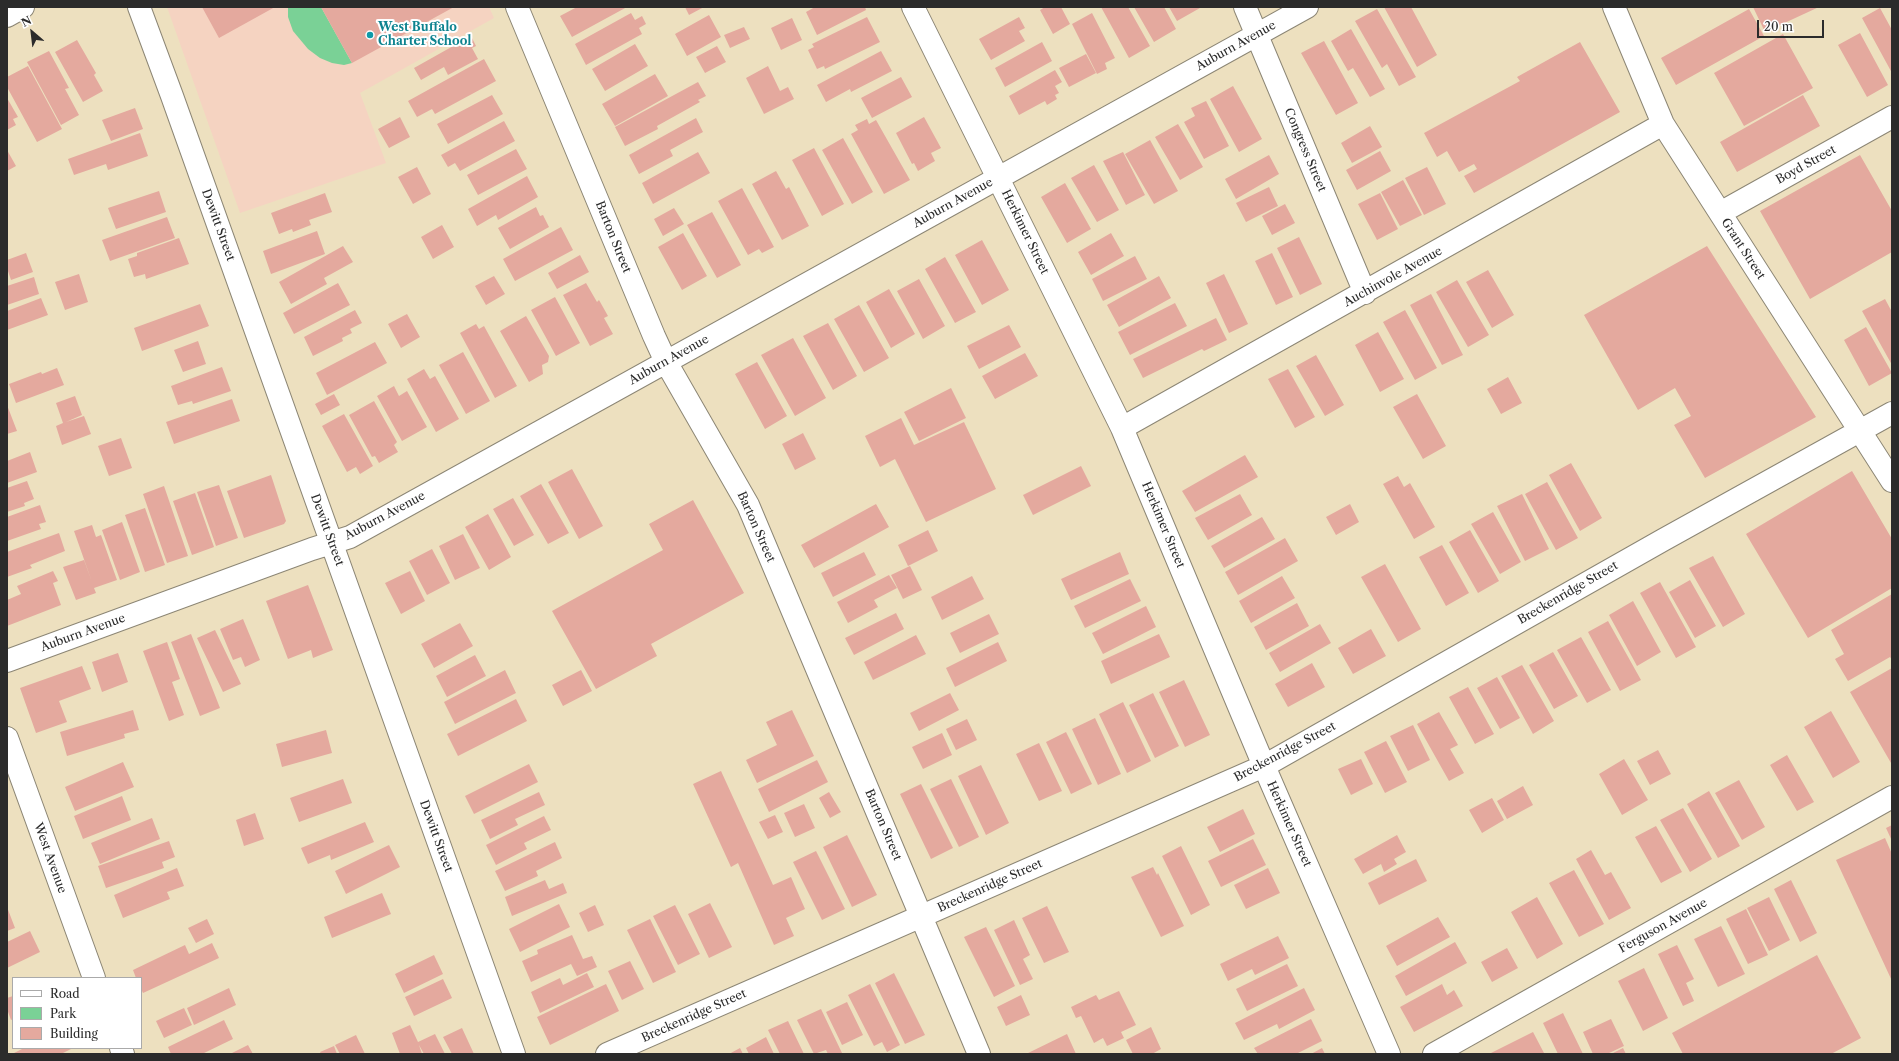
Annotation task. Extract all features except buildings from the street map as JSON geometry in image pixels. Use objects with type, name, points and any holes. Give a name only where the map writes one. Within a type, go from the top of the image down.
[{"type":"street","points":[[7,16],[23,7]]},
{"type":"street","name":"Dewitt Street","points":[[139,7],[175,103],[514,1054]]},
{"type":"street","name":"Barton Street","points":[[518,7],[666,362],[748,505],[979,1054]]},
{"type":"street","name":"Herkimer Street","points":[[913,7],[1122,428],[1264,766],[1389,1054]]},
{"type":"street","name":"Congress Street","points":[[1245,7],[1365,293]]},
{"type":"street","name":"Auburn Avenue","points":[[7,661],[350,537],[1307,7]]},
{"type":"street","name":"Grant Street","points":[[1614,7],[1663,124],[1892,481]]},
{"type":"street","name":"Boyd Street","points":[[1720,213],[1892,117]]},
{"type":"street","name":"Auchinvole Avenue","points":[[1122,428],[1365,293],[1663,124]]},
{"type":"street","name":"Breckenridge Street","points":[[607,1054],[1264,766],[1663,540],[1892,413]]},
{"type":"street","name":"West Avenue","points":[[7,738],[94,977]]},
{"type":"street","name":"Ferguson Avenue","points":[[1434,1054],[1892,797]]},
{"type":"shaded area","points":[[167,7],[489,7],[494,18],[360,93],[386,163],[240,213]]},
{"type":"green space","points":[[288,7],[321,7],[352,63],[344,65],[332,63],[320,58],[308,49],[293,31],[288,17]]},
{"type":"place","name":"West Buffalo Charter School","points":[[370,35]]}]
